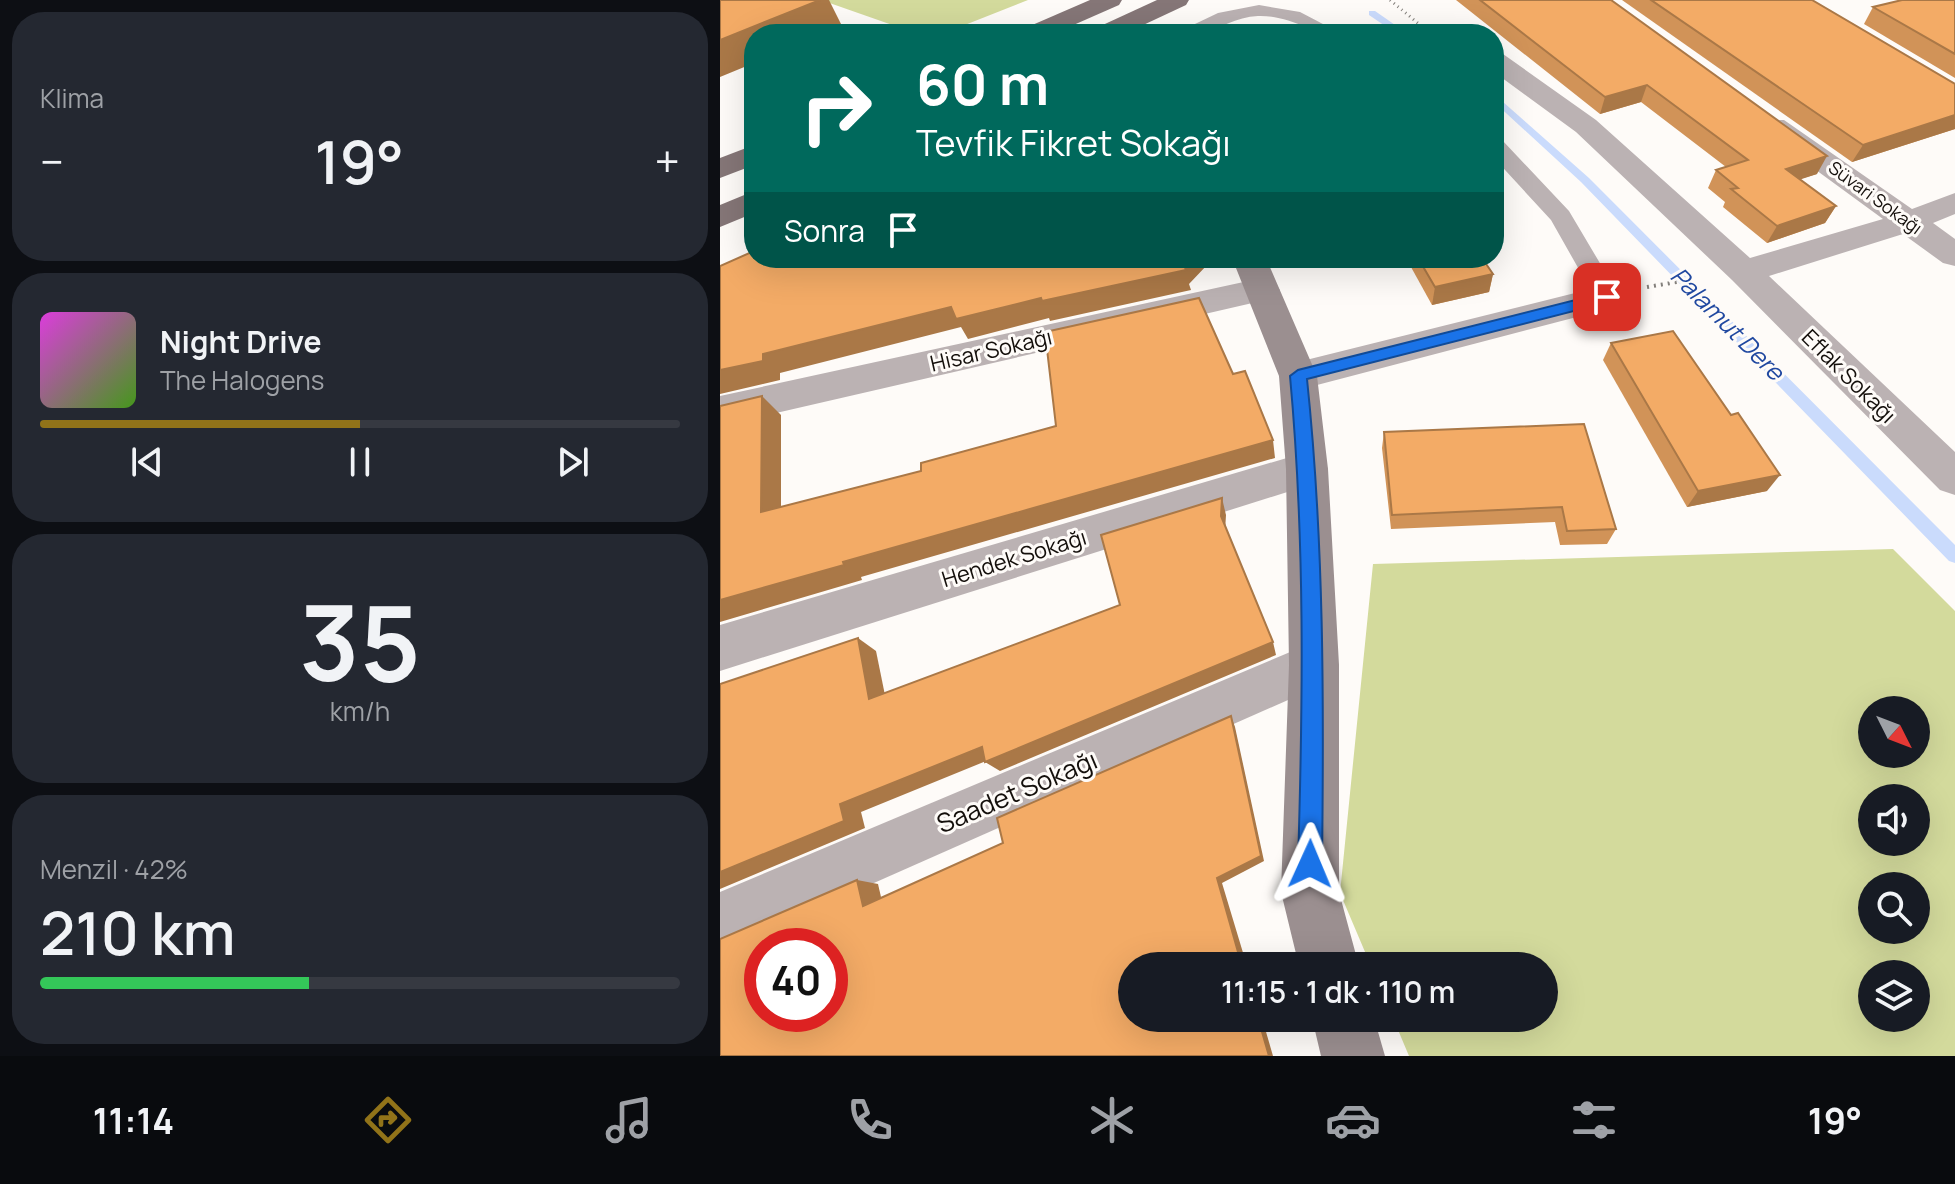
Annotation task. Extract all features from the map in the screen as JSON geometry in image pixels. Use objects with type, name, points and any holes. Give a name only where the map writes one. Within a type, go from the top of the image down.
[{"type":"main road","points":[[1055,24],[1110,0]]},
{"type":"main road","points":[[1125,24],[1177,0]]},
{"type":"main road","points":[[720,169],[744,158]]},
{"type":"main road","points":[[720,217],[744,206]]},
{"type":"street","name":"Eflak Sokağı","points":[[1504,67],[1586,126],[1744,272],[1955,478]]},
{"type":"street","name":"Süvari Sokağı","points":[[1754,111],[1955,255]]},
{"type":"street","points":[[1744,272],[1907,222],[1955,203]]},
{"type":"street","points":[[1256,274],[1298,376],[1307,469],[1314,665],[1310,892],[1325,952]]},
{"type":"street","name":"Hisar Sokağı","points":[[720,411],[1256,274]]},
{"type":"street","points":[[1298,376],[1607,297]]},
{"type":"street","name":"Hendek Sokağı","points":[[720,648],[1307,469]]},
{"type":"street","name":"Saadet Sokağı","points":[[720,922],[1314,665]]},
{"type":"street","points":[[1347,1032],[1353,1056]]},
{"type":"lane","points":[[1204,24],[1245,5],[1272,2],[1292,3],[1322,24]]},
{"type":"lane","points":[[1504,156],[1561,216],[1607,297]]},
{"type":"path","points":[[1390,0],[1419,24]]},
{"type":"path","points":[[1656,285],[1693,279]]},
{"type":"green space","points":[[821,0],[1028,0],[967,24],[889,24]]},
{"type":"green space","points":[[1893,549],[1955,611],[1955,1056],[1409,1056],[1399,1032],[1558,1032],[1558,952],[1365,952],[1340,893],[1373,564]]},
{"type":"building","points":[[720,0],[820,0],[760,24],[744,24],[744,30],[720,40]]},
{"type":"building","points":[[1480,0],[1611,0],[1827,156],[1786,169],[1836,206],[1777,226],[1731,189],[1738,188],[1716,170],[1748,160],[1647,85],[1605,97]]},
{"type":"building","points":[[1651,0],[1812,0],[1955,84],[1955,115],[1863,145]]},
{"type":"building","points":[[1902,0],[1955,0],[1955,54],[1873,7]]},
{"type":"building","points":[[744,255],[744,268],[1186,270],[1042,301],[1041,298],[956,319],[951,307],[763,354],[763,361],[720,370],[720,266]]},
{"type":"building","points":[[1424,268],[1489,268],[1493,274],[1435,287]]},
{"type":"building","points":[[1199,298],[1233,374],[1245,371],[1273,440],[720,600],[720,406],[762,396],[761,512],[921,471],[921,463],[1056,426],[1045,332]]},
{"type":"building","points":[[1673,331],[1731,415],[1738,413],[1780,475],[1698,491],[1611,343]]},
{"type":"building","points":[[1584,424],[1616,529],[1567,531],[1562,507],[1392,515],[1384,432]]},
{"type":"building","points":[[1222,498],[1221,516],[1273,642],[985,762],[982,747],[840,804],[844,821],[720,872],[720,684],[858,638],[869,699],[1120,605],[1101,535]]},
{"type":"building","points":[[1231,716],[1261,856],[1217,878],[1238,952],[1118,952],[1118,1032],[1262,1032],[1269,1056],[720,1056],[720,939],[744,929],[744,1032],[848,1032],[848,928],[746,928],[857,880],[863,906],[1003,843],[997,818]]},
{"type":"waterway","name":"Palamut Dere","points":[[1372,13],[1388,24]]},
{"type":"waterway","name":"Palamut Dere","points":[[1504,106],[1585,180],[1955,556]]},
{"type":"route","points":[[1310,864],[1314,665],[1307,469],[1298,376],[1607,297]]}]
